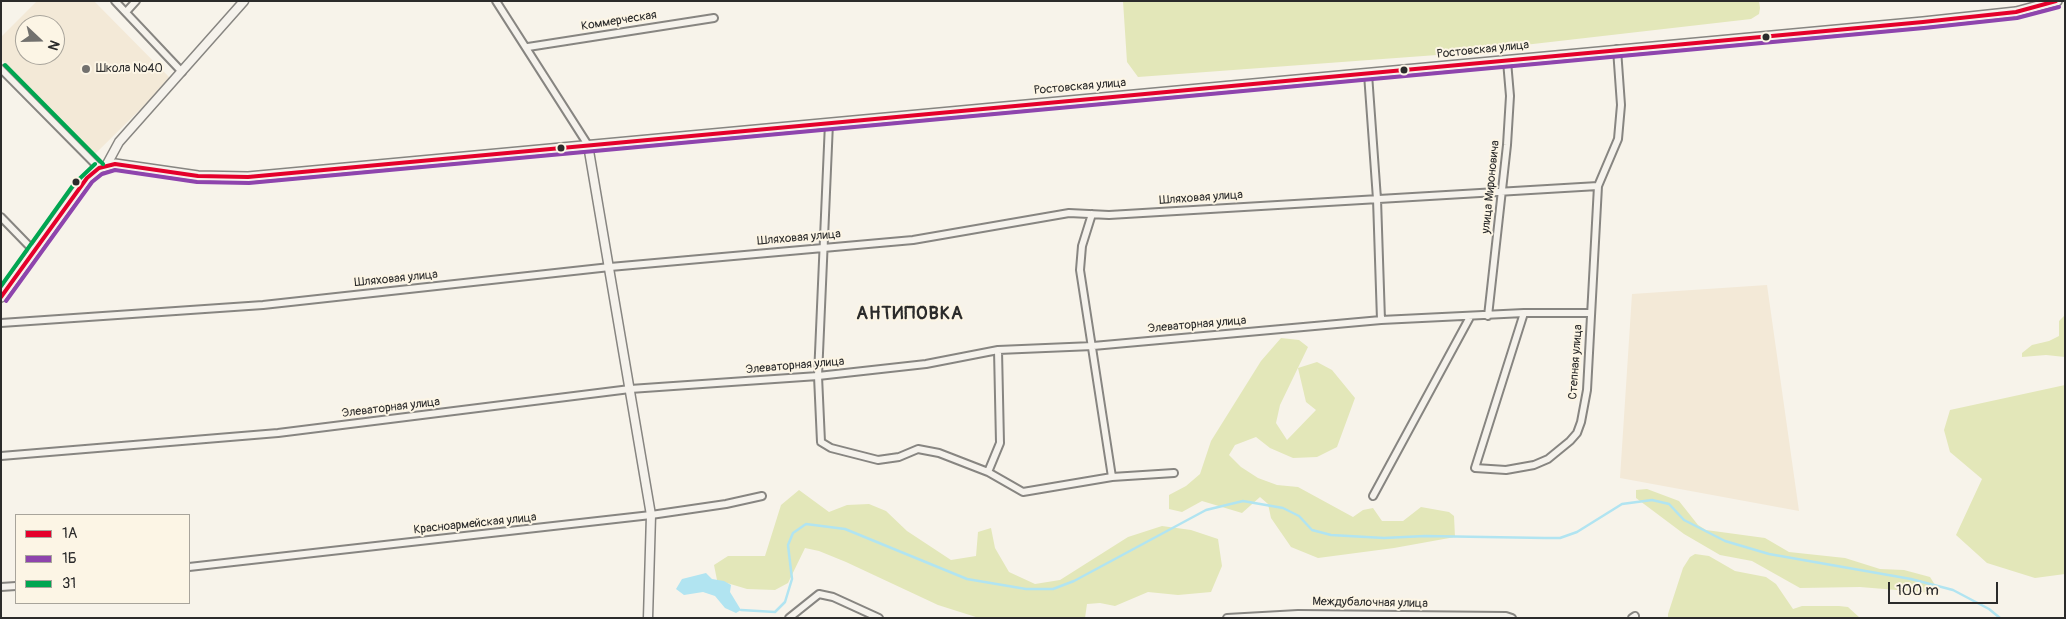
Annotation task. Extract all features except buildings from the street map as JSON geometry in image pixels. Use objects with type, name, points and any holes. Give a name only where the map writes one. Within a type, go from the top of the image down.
[{"type":"main road","name":"Ростовская улица","points":[[102,167],[124,164],[198,176],[234,178],[1368,74],[1616,49],[1724,41],[1998,14],[2037,8],[2057,2]]},
{"type":"main road","points":[[1,297],[79,188],[102,167]]},
{"type":"street","points":[[115,1],[182,72]]},
{"type":"street","points":[[126,12],[136,1]]},
{"type":"street","points":[[1,69],[102,167],[119,142],[244,1]]},
{"type":"street","points":[[496,1],[528,47],[588,145],[651,515],[648,618]]},
{"type":"street","name":"Коммерческая","points":[[528,47],[714,18]]},
{"type":"street","name":"Степная улица","points":[[1524,313],[1475,468],[1506,470],[1534,465],[1548,459],[1577,433],[1587,390],[1598,186],[1618,139],[1621,105],[1616,49]]},
{"type":"street","name":"улица Мироновича","points":[[1488,316],[1504,192],[1510,96],[1507,61]]},
{"type":"street","points":[[1368,74],[1377,199],[1381,320]]},
{"type":"street","points":[[829,123],[818,376],[819,438],[825,446],[878,460],[899,456],[918,449],[939,453],[988,472],[1017,490],[1028,493],[1112,478],[1174,473]]},
{"type":"street","name":"Шляховая улица","points":[[1,323],[263,304],[610,267],[913,240],[1048,215],[1109,215],[1598,186]]},
{"type":"street","points":[[1092,214],[1082,246],[1080,270],[1112,478]]},
{"type":"street","points":[[1,218],[34,251]]},
{"type":"street","name":"Элеваторная улица","points":[[1,456],[278,433],[630,389],[818,376],[926,364],[998,350],[1093,346],[1381,320],[1524,313],[1590,313]]},
{"type":"street","points":[[1373,496],[1470,317]]},
{"type":"street","points":[[988,472],[1000,443],[998,350]]},
{"type":"street","name":"Красноармейская улица","points":[[190,567],[651,515],[726,504],[762,496]]},
{"type":"street","points":[[1,587],[15,586]]},
{"type":"street","points":[[789,618],[819,594],[833,597],[879,618]]},
{"type":"street","name":"Междубалочная улица","points":[[1227,618],[1298,614],[1506,616],[1512,618]]},
{"type":"shaded area","name":"Школа №40","points":[[37,1],[94,1],[171,79],[95,154],[1,59],[1,37],[15,23],[15,65],[65,65],[65,15],[23,15]]},
{"type":"shaded area","points":[[1767,285],[1799,511],[1620,478],[1632,294]]},
{"type":"green space","points":[[1123,1],[1759,1],[1760,8],[1759,14],[1751,19],[1437,55],[1138,77],[1127,62]]},
{"type":"green space","points":[[2065,315],[2065,357],[2046,355],[2022,357],[2022,353],[2032,345],[2049,341],[2059,336],[2059,321]]},
{"type":"green space","points":[[1281,338],[1299,340],[1308,347],[1280,405],[1276,423],[1287,440],[1316,410],[1306,402],[1298,368],[1317,362],[1332,370],[1355,398],[1337,447],[1317,457],[1293,458],[1270,448],[1256,437],[1235,445],[1229,455],[1241,467],[1258,478],[1277,485],[1298,487],[1353,517],[1363,510],[1373,508],[1382,521],[1403,521],[1421,507],[1449,512],[1454,516],[1455,537],[1394,548],[1318,558],[1291,547],[1271,518],[1268,504],[1260,497],[1242,513],[1202,501],[1182,512],[1169,509],[1169,495],[1186,486],[1200,474],[1211,441],[1261,361]]},
{"type":"green space","points":[[2065,385],[2065,574],[2035,578],[1987,563],[1956,535],[1982,479],[1950,452],[1944,430],[1950,410]]},
{"type":"green space","points":[[1647,489],[1679,501],[1698,525],[1706,530],[1765,538],[1789,552],[1845,558],[1880,569],[1904,570],[1930,577],[1935,585],[1933,593],[1860,587],[1800,588],[1752,561],[1720,555],[1684,534],[1636,498],[1636,490]]},
{"type":"green space","points":[[799,490],[829,512],[847,505],[869,504],[886,511],[907,531],[951,560],[976,556],[978,532],[991,528],[995,548],[1009,572],[1035,584],[1060,580],[1128,537],[1162,526],[1191,530],[1218,539],[1222,566],[1211,592],[1178,595],[1148,592],[1115,606],[1100,603],[1087,604],[1085,618],[979,618],[938,605],[846,562],[819,551],[805,548],[788,583],[775,590],[747,589],[717,580],[714,565],[728,556],[765,556],[781,505]]},
{"type":"green space","points":[[1695,554],[1709,556],[1735,571],[1766,577],[1776,584],[1793,609],[1802,606],[1848,607],[1860,618],[1668,618],[1683,568],[1690,557]]},
{"type":"water","points":[[706,573],[712,579],[724,581],[731,585],[730,592],[741,610],[736,613],[725,608],[715,596],[703,592],[684,595],[676,589],[682,579]]},
{"type":"waterway","points":[[741,610],[775,612],[785,602],[792,579],[788,545],[793,533],[806,524],[845,529],[967,579],[1026,589],[1053,589],[1074,581],[1206,510],[1243,501],[1283,508],[1299,516],[1312,530],[1331,535],[1384,538],[1425,536],[1560,538],[1577,532],[1622,504],[1652,500],[1669,504],[1684,520],[1725,541],[1769,554],[1911,579],[1953,590],[1989,609],[2000,618]]},
{"type":"transit line","name":"1А","points":[[1,297],[87,178],[99,168],[115,164],[198,176],[248,177],[1923,22],[2016,12],[2056,1]]},
{"type":"transit line","name":"1Б","points":[[6,301],[92,182],[102,174],[115,170],[197,182],[249,183],[1924,28],[2017,18],[2059,7]]},
{"type":"transit line","name":"31","points":[[5,65],[103,164]]},
{"type":"transit line","name":"31","points":[[1,286],[74,184],[95,164]]},
{"type":"place","name":"Школа №40","points":[[86,69]]},
{"type":"district","name":"АНТИПОВКА","points":[[910,314]]}]
